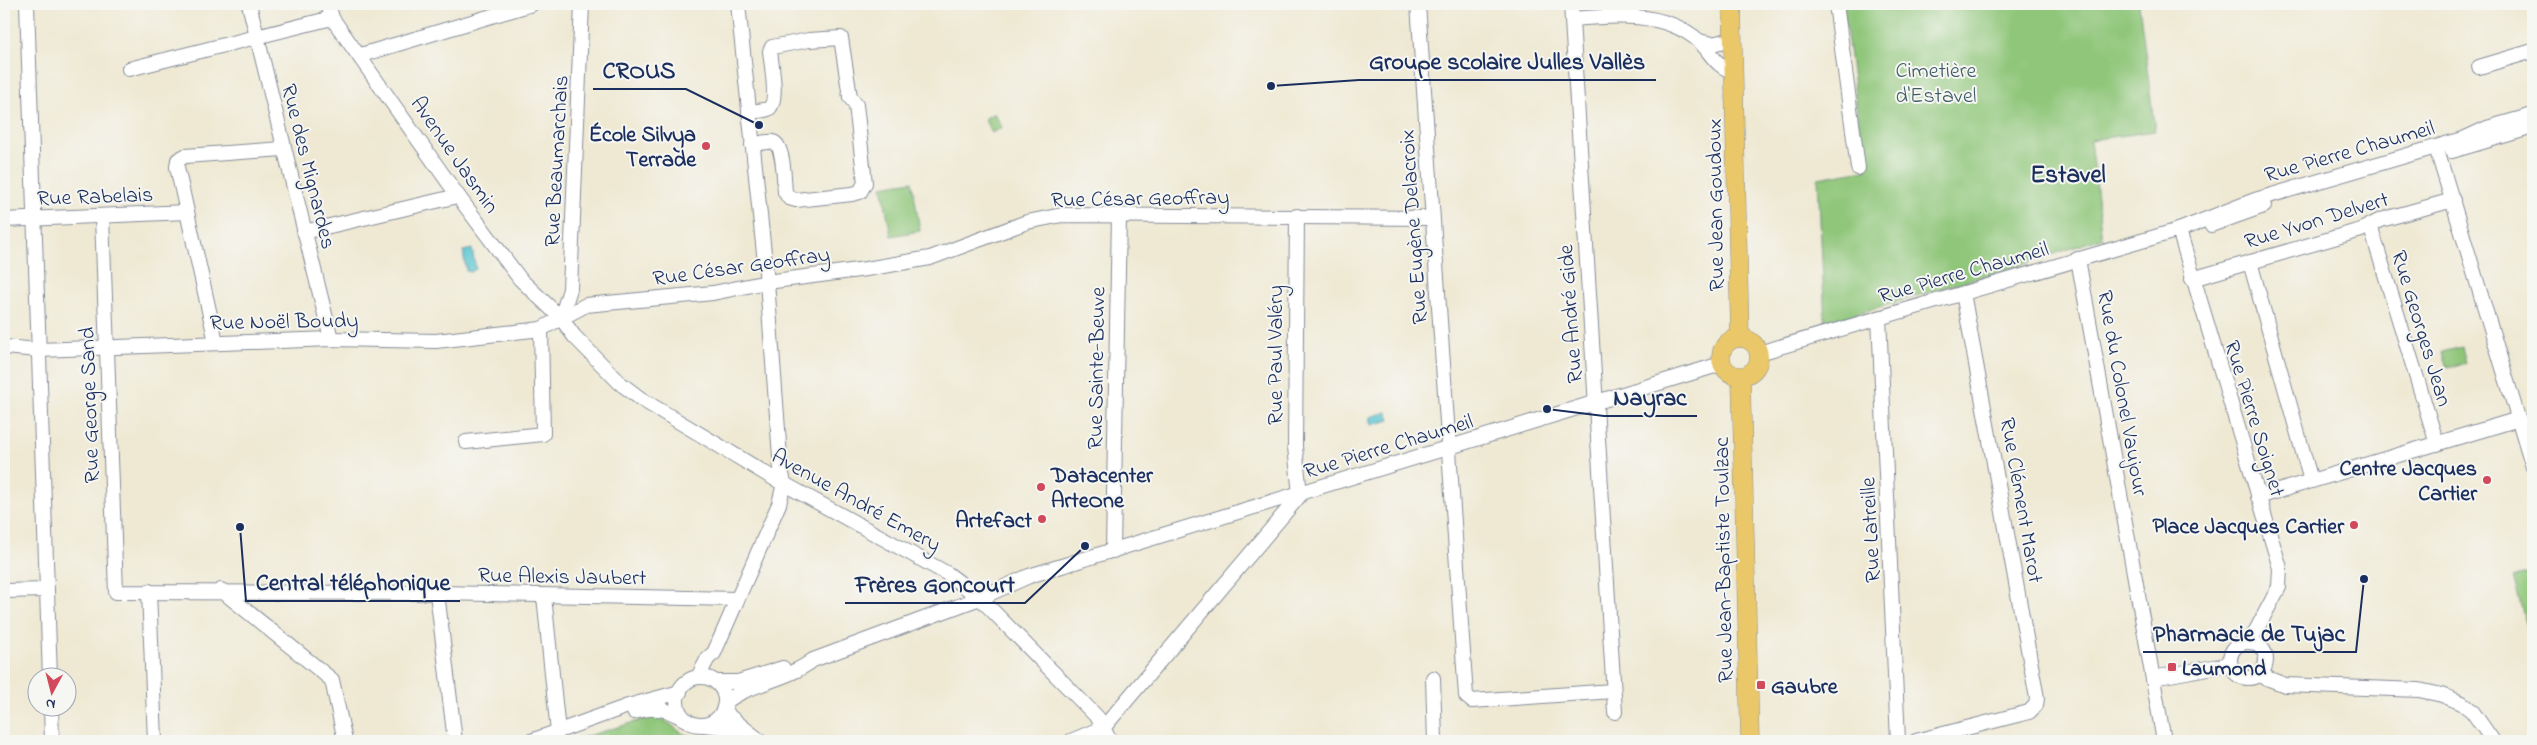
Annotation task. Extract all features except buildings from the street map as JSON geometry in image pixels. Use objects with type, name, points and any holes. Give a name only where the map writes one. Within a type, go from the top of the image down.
[{"type":"main road","name":"Rue Jean Goudoux","points":[[1732,4],[1740,338]]},
{"type":"main road","points":[[1740,338],[1752,342],[1759,353],[1759,360],[1753,372],[1741,377],[1729,374],[1721,364],[1720,358],[1724,346],[1728,342],[1740,338]]},
{"type":"main road","name":"Rue Jean-Baptiste Toulzac","points":[[1741,377],[1750,741]]},
{"type":"street","points":[[26,4],[50,668]]},
{"type":"street","name":"Rue des Mignardes","points":[[249,4],[331,339]]},
{"type":"street","name":"Avenue Jasmin","points":[[328,4],[332,18],[361,55],[458,196],[520,279],[561,318]]},
{"type":"street","points":[[361,55],[532,4]]},
{"type":"street","name":"Rue Beaumarchais","points":[[561,318],[570,289],[582,4]]},
{"type":"street","points":[[738,4],[768,282],[781,470],[784,483],[779,504],[714,654],[714,682],[722,689],[724,705],[729,716],[760,741]]},
{"type":"street","name":"Rue Eugène Delacroix","points":[[1418,4],[1466,696],[1472,701],[1613,691]]},
{"type":"street","name":"Rue André Gide","points":[[1571,4],[1615,712]]},
{"type":"street","points":[[1836,4],[1858,168]]},
{"type":"street","points":[[1572,19],[1620,16],[1659,21],[1686,32],[1699,42],[1718,64],[1734,71]]},
{"type":"street","points":[[129,69],[332,18]]},
{"type":"street","points":[[749,112],[768,109],[772,105],[774,96],[770,51],[772,46],[801,41],[841,38],[850,97],[856,105],[865,183],[860,192],[852,194],[796,200],[788,198],[785,192],[781,152],[778,145],[773,142],[752,145]]},
{"type":"street","points":[[1699,42],[1733,45]]},
{"type":"street","points":[[2479,67],[2533,51]]},
{"type":"street","name":"Rue Pierre Chaumeil","points":[[2437,150],[2533,114]]},
{"type":"street","points":[[2519,119],[2533,126]]},
{"type":"street","name":"Rue Pierre Chaumeil","points":[[1759,353],[2179,230],[2255,200],[2437,150],[2533,126]]},
{"type":"street","points":[[216,342],[177,167],[178,160],[185,156],[283,149]]},
{"type":"street","points":[[2437,150],[2533,467]]},
{"type":"street","points":[[304,232],[458,196]]},
{"type":"street","name":"Rue Yvon Delvert","points":[[2192,279],[2353,232],[2453,200]]},
{"type":"street","name":"Rue Rabelais","points":[[4,220],[187,212]]},
{"type":"street","name":"Rue César Geoffray","points":[[561,318],[586,305],[713,293],[768,282],[866,270],[930,258],[1027,222],[1062,215],[1432,218]]},
{"type":"street","name":"Rue Sainte-Beuve","points":[[1112,551],[1119,215]]},
{"type":"street","name":"Rue Paul Valéry","points":[[1297,216],[1295,447],[1300,494]]},
{"type":"street","name":"Rue George Sand","points":[[102,217],[116,592]]},
{"type":"street","name":"Rue Georges Jean","points":[[2370,225],[2437,444]]},
{"type":"street","name":"Rue Pierre Soignet","points":[[2179,230],[2192,279],[2280,568],[2281,579],[2279,588],[2250,642]]},
{"type":"street","name":"Rue du Colonel Vaujour","points":[[2078,259],[2164,741]]},
{"type":"street","points":[[2250,262],[2311,481]]},
{"type":"street","name":"Rue Clément Marot","points":[[1916,741],[2029,712],[2036,705],[2037,698],[1963,293]]},
{"type":"street","name":"Rue Noël Boudy","points":[[4,347],[39,350],[331,339],[436,341],[541,329],[561,318]]},
{"type":"street","name":"Avenue André Emery","points":[[561,318],[574,336],[620,383],[641,399],[784,483],[948,574],[980,598],[1098,718],[1110,741]]},
{"type":"street","name":"Rue Latreille","points":[[1879,318],[1898,741]]},
{"type":"street","points":[[466,442],[543,434],[541,329]]},
{"type":"street","name":"Rue Pierre Chaumeil","points":[[1104,728],[1300,494],[1721,364]]},
{"type":"street","points":[[2258,497],[2519,419]]},
{"type":"street","points":[[704,725],[720,716],[724,705],[734,695],[804,667],[813,660],[980,598],[1028,576],[1300,494]]},
{"type":"street","points":[[4,591],[47,590]]},
{"type":"street","points":[[221,590],[332,680],[345,741]]},
{"type":"street","name":"Rue Alexis Jaubert","points":[[116,592],[221,590],[737,600]]},
{"type":"street","points":[[149,591],[155,741]]},
{"type":"street","points":[[437,593],[456,741]]},
{"type":"street","points":[[544,596],[558,732]]},
{"type":"street","points":[[2250,642],[2258,645],[2264,652],[2266,660],[2264,668],[2259,675],[2252,678],[2238,676],[2230,664],[2230,657],[2237,646],[2250,642]]},
{"type":"street","points":[[698,678],[708,658],[714,654]]},
{"type":"street","points":[[686,720],[680,713],[678,704],[680,692],[689,680],[698,678],[714,682],[738,682],[803,660],[813,660]]},
{"type":"street","points":[[2153,678],[2230,664]]},
{"type":"street","points":[[2259,675],[2285,685],[2419,690],[2442,695],[2462,703],[2472,711],[2493,741]]},
{"type":"street","points":[[1433,678],[1435,741]]},
{"type":"street","points":[[532,741],[637,703],[680,692]]},
{"type":"street","points":[[584,723],[601,722],[658,708],[670,711],[695,724],[723,727],[744,741]]},
{"type":"street","points":[[51,718],[52,741]]},
{"type":"street","points":[[1071,741],[1104,728]]},
{"type":"green space","name":"Cimetière d'Estavel","points":[[1843,4],[2139,4],[2155,131],[2090,140],[2102,238],[2018,266],[1825,323],[1818,178],[1865,170]]},
{"type":"green space","points":[[994,113],[1002,127],[992,133],[984,119]]},
{"type":"green space","points":[[912,181],[920,231],[891,236],[882,186]]},
{"type":"green space","points":[[2462,347],[2466,363],[2447,368],[2442,352]]},
{"type":"green space","points":[[2533,572],[2533,647],[2513,578]]},
{"type":"green space","points":[[655,716],[687,735],[702,737],[723,736],[728,741],[571,741]]},
{"type":"water","points":[[472,249],[476,269],[471,272],[466,271],[463,251]]},
{"type":"water","points":[[1387,412],[1390,420],[1372,425],[1370,417]]},
{"type":"place","name":"Groupe scolaire Julles Vallès","points":[[1271,86]]},
{"type":"place","name":"CROUS","points":[[759,125]]},
{"type":"place","name":"École Silvya Terrade","points":[[706,146]]},
{"type":"place","name":"Nayrac","points":[[1547,409]]},
{"type":"place","name":"Centre Jacques Cartier","points":[[2487,480]]},
{"type":"place","name":"Datacenter ArteOne","points":[[1041,487]]},
{"type":"place","name":"Artefact","points":[[1042,519]]},
{"type":"place","name":"Place Jacques Cartier","points":[[2354,525]]},
{"type":"place","name":"Central téléphonique","points":[[240,527]]},
{"type":"place","name":"Frères Goncourt","points":[[1085,546]]},
{"type":"place","name":"Pharmacie de Tujac","points":[[2364,579]]},
{"type":"place","name":"Laumond","points":[[2172,667]]},
{"type":"place","name":"Gaubre","points":[[1761,685]]},
{"type":"district","name":"Estavel","points":[[2068,173]]}]
